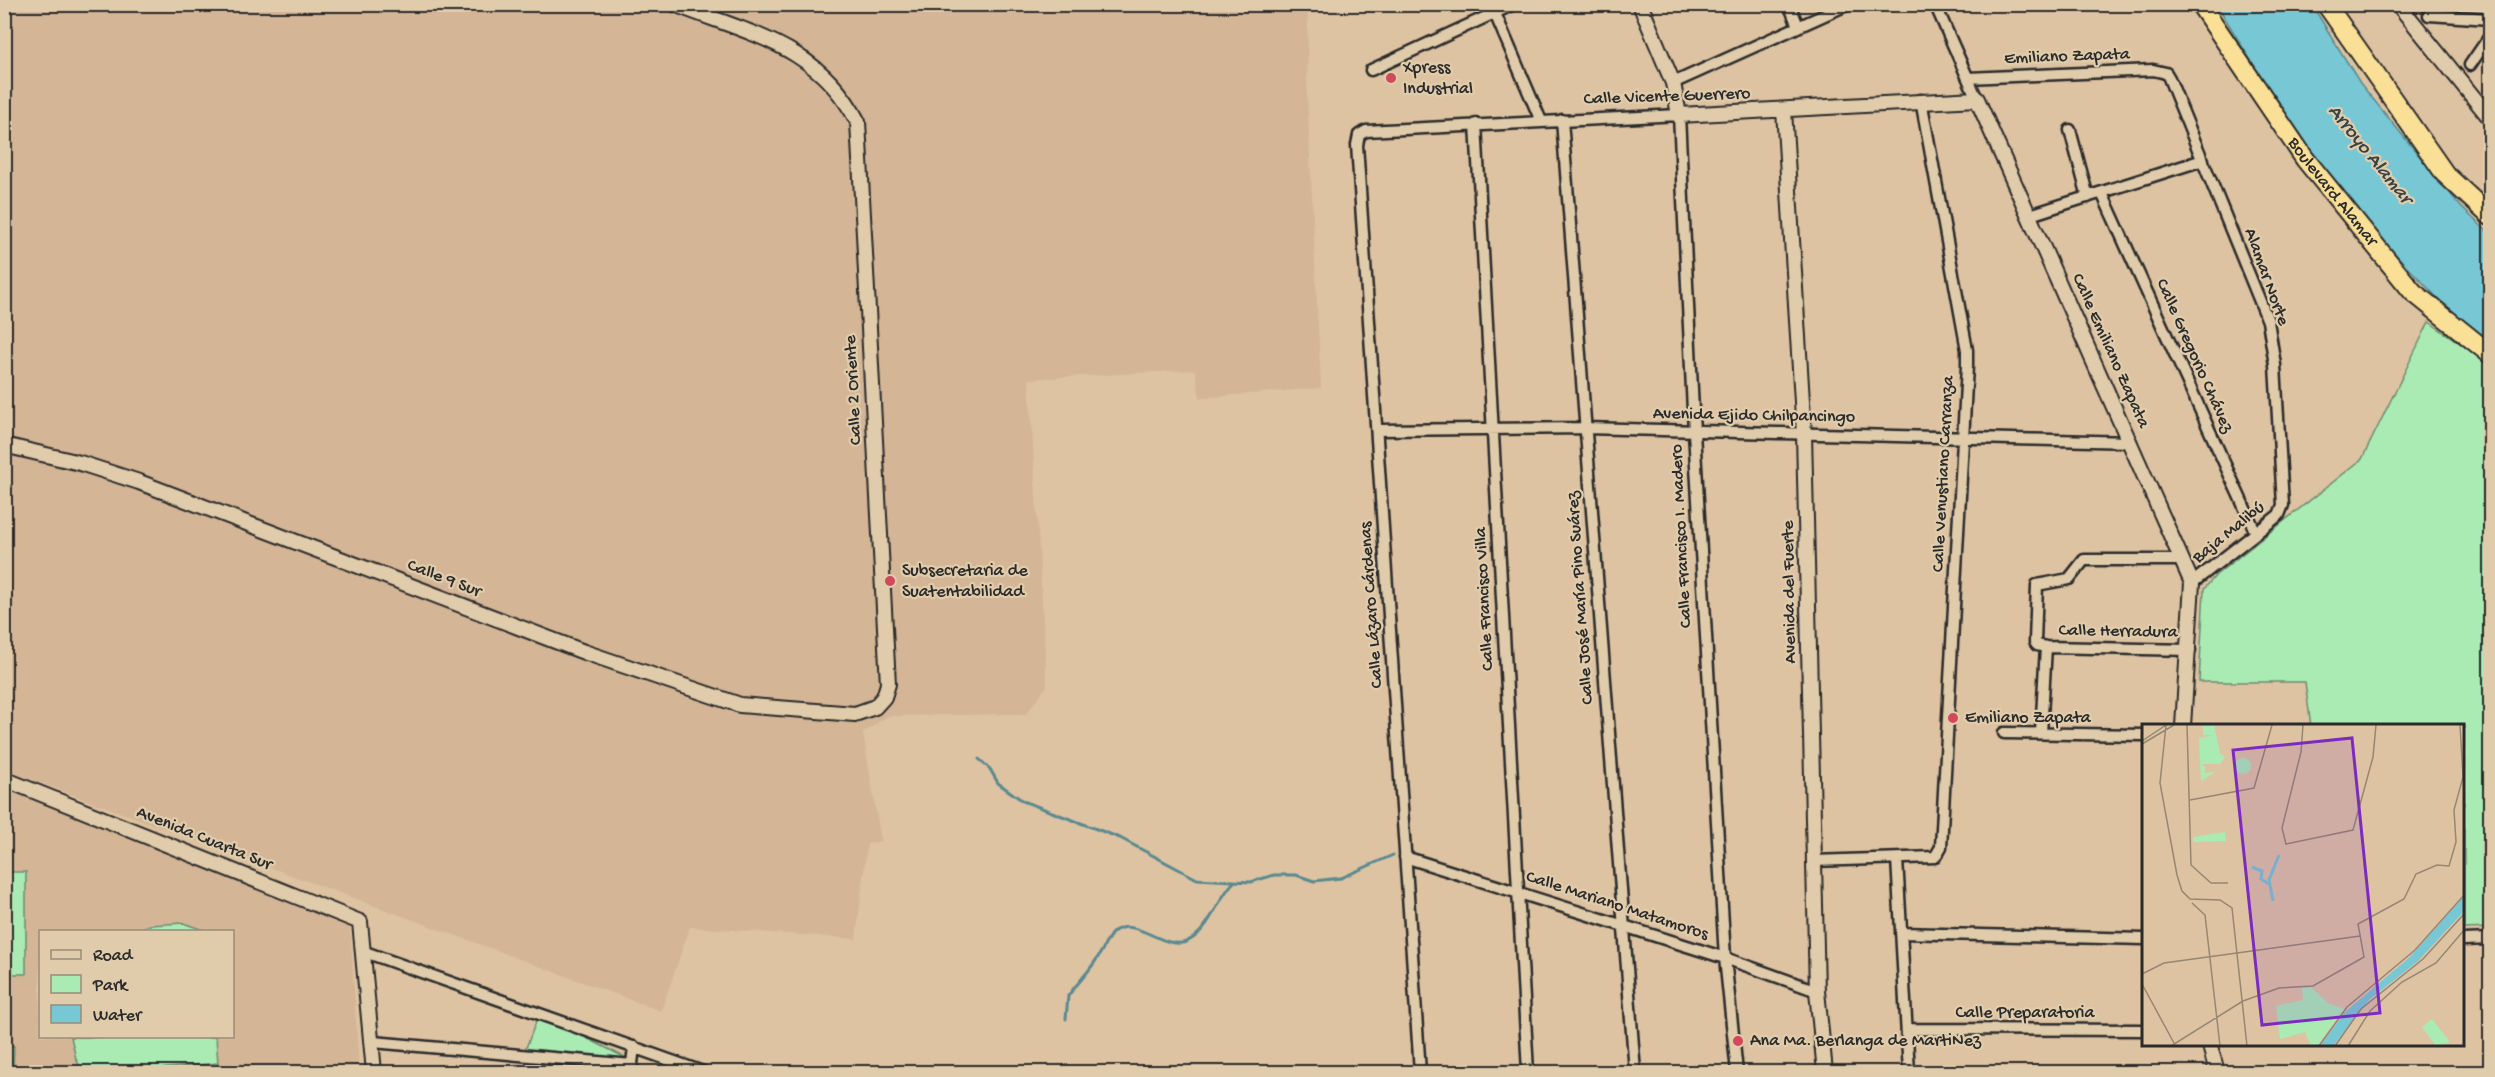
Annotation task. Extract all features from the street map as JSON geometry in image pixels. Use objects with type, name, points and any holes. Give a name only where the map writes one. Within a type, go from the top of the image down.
[{"type":"highway","name":"Boulevard Alamar","points":[[2200,4],[2305,159],[2413,292],[2490,354]]},
{"type":"highway","points":[[2326,4],[2445,174],[2490,216]]},
{"type":"street","name":"Calle 2 Oriente","points":[[674,4],[797,52],[827,76],[848,103],[858,122],[888,684],[884,697],[875,707]]},
{"type":"street","points":[[1371,70],[1493,9],[1514,4]]},
{"type":"street","name":"Calle Francisco I. Madero","points":[[1640,4],[1673,83],[1679,115],[1694,432],[1725,958],[1737,1072]]},
{"type":"street","points":[[1789,4],[1798,26]]},
{"type":"street","points":[[1673,83],[1849,4]]},
{"type":"street","name":"Calle Emiliano Zapata","points":[[1935,4],[2192,584],[2190,650],[2183,724]]},
{"type":"street","points":[[2398,4],[2490,118]]},
{"type":"street","points":[[1493,9],[1541,121]]},
{"type":"street","points":[[2429,15],[2490,18]]},
{"type":"street","points":[[2470,65],[2490,36]]},
{"type":"street","name":"Emiliano Zapata","points":[[1968,78],[2153,70],[2166,73]]},
{"type":"street","name":"Alamar Norte","points":[[2166,73],[2268,321],[2275,365],[2283,505]]},
{"type":"street","name":"Calle Vicente Guerrero","points":[[1359,135],[1366,131],[1476,124],[1784,111],[1921,100],[1977,99]]},
{"type":"street","name":"Calle Venustiano Carranza","points":[[1897,859],[1935,856],[1941,847],[1967,350],[1921,100]]},
{"type":"street","name":"Avenida del Fuerte","points":[[1784,111],[1804,434],[1817,991],[1825,1072]]},
{"type":"street","name":"Calle José María Pino Suárez","points":[[1562,120],[1635,1072]]},
{"type":"street","name":"Calle Francisco Villa","points":[[1476,124],[1528,1072]]},
{"type":"street","points":[[2070,130],[2088,196]]},
{"type":"street","name":"Calle Lázaro Cárdenas","points":[[1359,135],[1357,145],[1420,1072]]},
{"type":"street","points":[[2030,215],[2203,160]]},
{"type":"street","name":"Calle Gregorio Chávez","points":[[2102,193],[2256,533]]},
{"type":"street","name":"Avenida Ejido Chilpancingo","points":[[1377,430],[1585,428],[2131,442]]},
{"type":"street","name":"Calle 9 Sur","points":[[4,445],[60,458],[139,482],[584,652],[740,705],[855,714],[875,707]]},
{"type":"street","name":"Baja Malibú","points":[[2192,584],[2279,514],[2283,505]]},
{"type":"street","name":"Calle Herradura","points":[[2183,560],[2084,560],[2068,579],[2037,585],[2036,642],[2037,645],[2046,647],[2190,650]]},
{"type":"street","name":"Calle Herradura","points":[[2042,733],[2046,647]]},
{"type":"street","points":[[2004,733],[2142,735]]},
{"type":"street","name":"Avenida Cuarta Sur","points":[[4,779],[357,919],[363,927],[365,952]]},
{"type":"street","name":"Calle Mariano Matamoros","points":[[1405,857],[1725,958],[1817,991]]},
{"type":"street","points":[[1814,861],[1897,859],[1910,1072]]},
{"type":"street","points":[[1901,933],[2142,939]]},
{"type":"street","points":[[2465,940],[2490,939]]},
{"type":"street","points":[[374,1072],[365,952],[703,1072]]},
{"type":"street","name":"Calle Preparatoria","points":[[1907,1029],[2142,1030]]},
{"type":"street","points":[[373,1042],[632,1069],[634,1047]]},
{"type":"street","points":[[2210,1047],[2217,1072]]},
{"type":"shaded area","points":[[4,5],[1308,5],[1307,94],[1321,388],[1200,398],[1195,370],[1029,379],[1047,686],[1026,714],[888,716],[863,733],[881,841],[867,844],[856,939],[690,927],[661,1011],[5,770]]},
{"type":"shaded area","points":[[4,787],[350,923],[359,1072],[5,1072]]},
{"type":"green space","points":[[2429,322],[2490,364],[2490,928],[2465,929],[2465,724],[2311,724],[2305,682],[2199,682],[2204,589],[2216,575],[2362,459]]},
{"type":"green space","points":[[5,872],[26,872],[26,974],[5,974]]},
{"type":"green space","points":[[183,923],[203,930],[138,930],[150,925]]},
{"type":"green space","points":[[539,1014],[632,1061],[524,1053]]},
{"type":"green space","points":[[71,1038],[216,1038],[218,1063],[127,1072],[83,1072],[76,1059]]},
{"type":"green space","points":[[5,1046],[14,1046],[13,1072],[5,1072]]},
{"type":"water","name":"Arroyo Alamar","points":[[2217,5],[2312,5],[2360,83],[2461,207],[2490,234],[2490,340],[2455,316],[2375,233],[2295,133]]},
{"type":"waterway","points":[[979,759],[990,769],[998,783],[1023,801],[1120,838],[1197,879],[1251,882],[1274,875],[1296,875],[1314,881],[1341,878],[1393,855]]},
{"type":"waterway","points":[[1066,1019],[1068,996],[1094,964],[1109,937],[1116,930],[1124,927],[1133,928],[1169,942],[1186,942],[1201,931],[1234,882]]},
{"type":"place","name":"Xpress Industrial","points":[[1391,78]]},
{"type":"place","name":"Subsecretaria de Suatentabilidad","points":[[890,581]]},
{"type":"place","name":"Emiliano Zapata","points":[[1953,718]]},
{"type":"place","name":"Ana Ma. Berlanga de MartiNez","points":[[1738,1041]]}]
